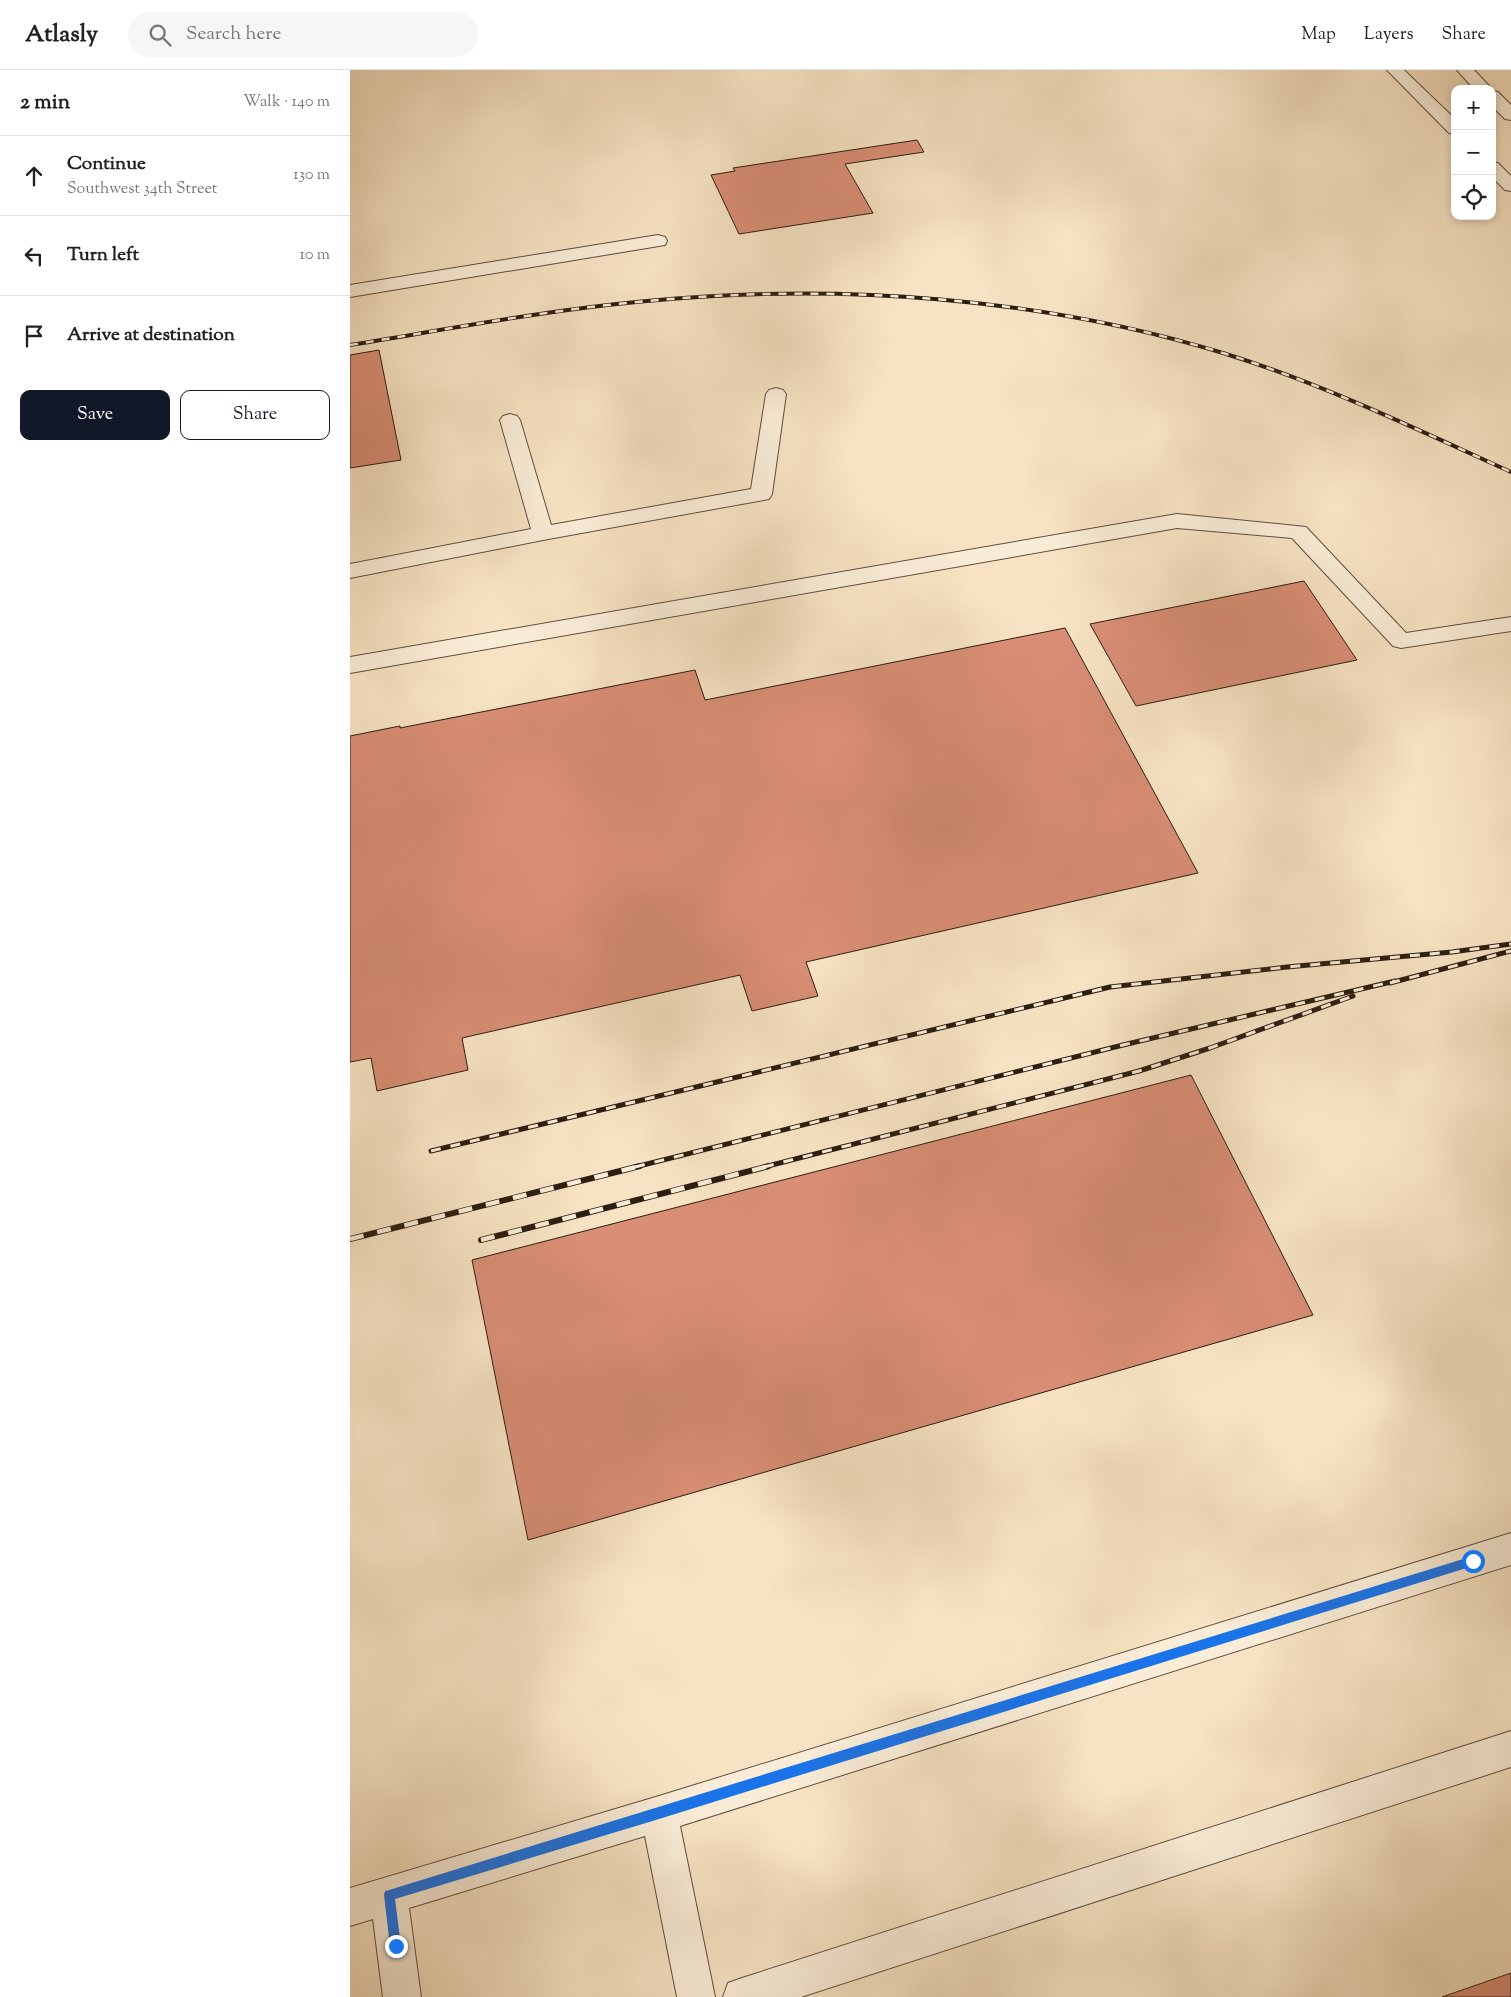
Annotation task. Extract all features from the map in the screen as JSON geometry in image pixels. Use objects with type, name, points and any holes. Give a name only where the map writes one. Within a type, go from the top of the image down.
[{"type":"street","points":[[1395,70],[1451,125]]},
{"type":"street","points":[[1465,70],[1480,85]]},
{"type":"street","points":[[1496,100],[1511,115]]},
{"type":"street","points":[[1496,171],[1511,186]]},
{"type":"street","points":[[350,291],[658,241]]},
{"type":"street","points":[[350,571],[544,533],[760,494],[776,394]]},
{"type":"street","points":[[510,420],[544,533]]},
{"type":"street","points":[[350,665],[1177,521],[1298,532],[1401,640],[1511,624]]},
{"type":"street","points":[[350,1907],[659,1814],[1511,1549]]},
{"type":"street","points":[[742,1997],[1511,1749]]},
{"type":"street","points":[[659,1814],[696,1997]]},
{"type":"street","points":[[389,1895],[402,1997]]},
{"type":"building","points":[[917,140],[924,152],[845,164],[873,213],[739,234],[711,175],[735,171],[733,168]]},
{"type":"building","points":[[379,350],[401,460],[350,468],[350,355]]},
{"type":"building","points":[[1304,581],[1357,660],[1136,706],[1090,624]]},
{"type":"building","points":[[1065,628],[1198,873],[806,962],[818,996],[752,1011],[740,975],[462,1038],[468,1070],[377,1091],[371,1058],[350,1062],[350,736],[400,726],[400,728],[695,670],[705,700]]},
{"type":"building","points":[[1191,1075],[1313,1315],[528,1540],[472,1260]]},
{"type":"building","points":[[1511,1973],[1511,1997],[1442,1997]]},
{"type":"railway","points":[[350,345],[572,309],[647,301],[719,296],[792,294],[938,299],[1010,307],[1082,319],[1153,334],[1223,353],[1333,393],[1511,472]]},
{"type":"railway","points":[[431,1151],[1110,987],[1287,967],[1452,952],[1511,944]]},
{"type":"railway","points":[[1390,983],[1511,951]]},
{"type":"railway","points":[[635,1167],[1123,1045],[1395,981]]},
{"type":"railway","points":[[764,1167],[1139,1071],[1210,1048],[1353,996]]},
{"type":"railway","points":[[350,1239],[640,1166]]},
{"type":"railway","points":[[481,1240],[769,1166]]},
{"type":"route","points":[[396,1946],[389,1895],[659,1814],[1473,1561]]}]
